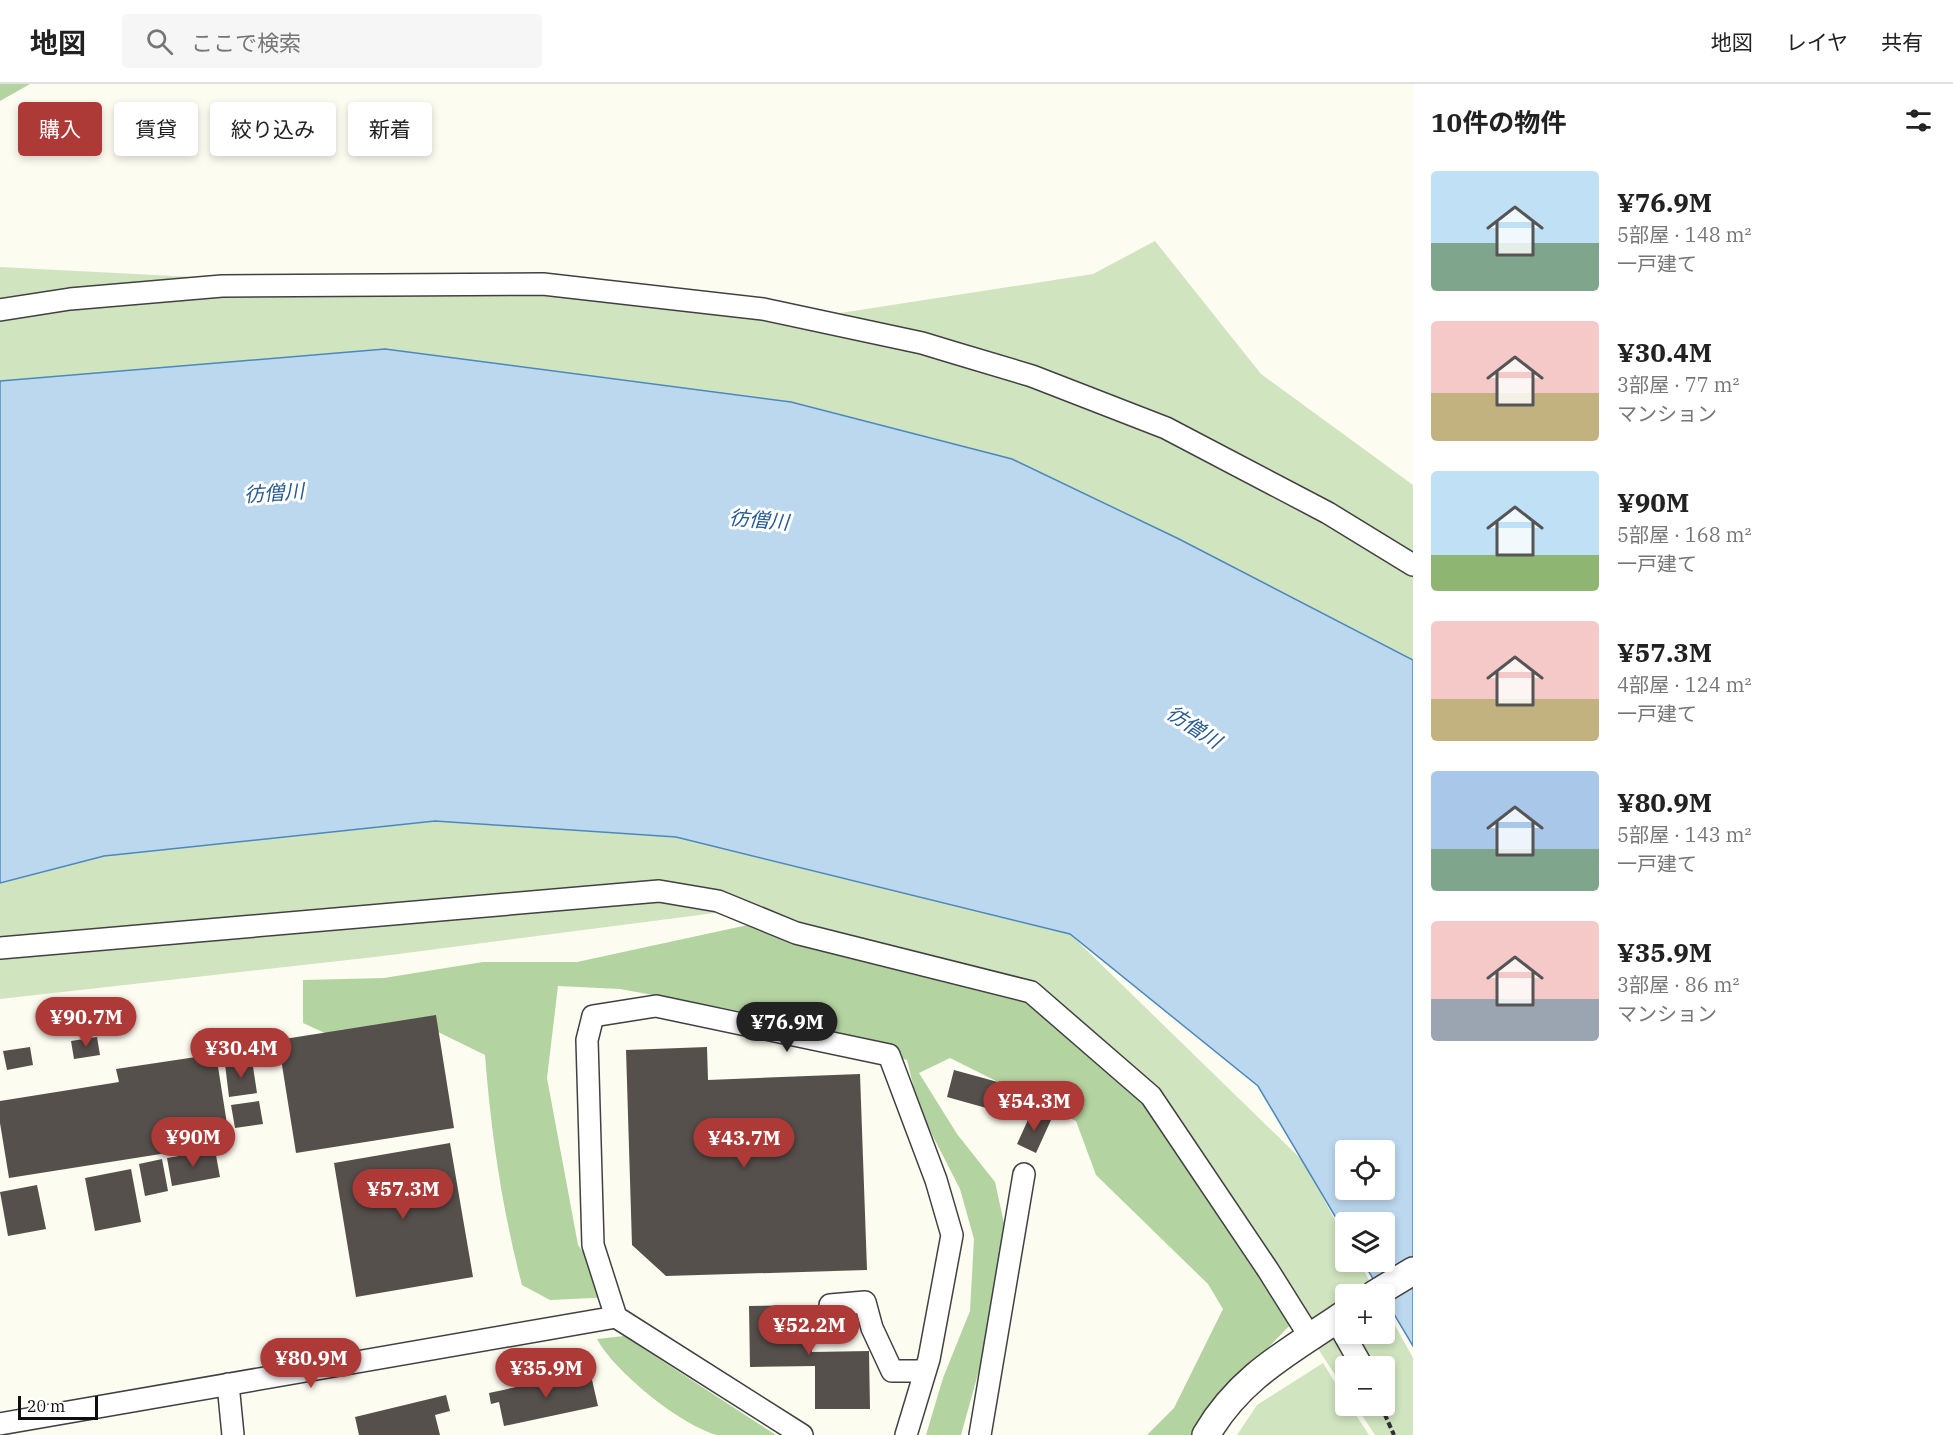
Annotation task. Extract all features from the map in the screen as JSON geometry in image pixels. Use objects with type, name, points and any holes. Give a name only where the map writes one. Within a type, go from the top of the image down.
[{"type":"street","points":[[0,310],[70,298],[222,286],[543,284],[763,309],[955,353],[1032,376],[1166,428],[1328,513],[1413,565]]},
{"type":"street","points":[[0,948],[660,891],[718,901],[796,933],[1031,992],[1151,1096],[1268,1270],[1310,1337]]},
{"type":"street","points":[[802,1435],[616,1317],[593,1245],[587,1040],[592,1016],[656,1006],[890,1054],[936,1180],[952,1235],[925,1371],[906,1435]]},
{"type":"street","points":[[980,1435],[1024,1174]]},
{"type":"street","points":[[1392,1284],[1413,1271]]},
{"type":"street","points":[[830,1305],[865,1302],[872,1328],[892,1371],[925,1371]]},
{"type":"street","points":[[0,1424],[616,1317]]},
{"type":"street","points":[[1206,1435],[1249,1381],[1273,1359],[1335,1320]]},
{"type":"street","points":[[228,1384],[233,1435]]},
{"type":"path","points":[[1385,1416],[1394,1435]]},
{"type":"green space","points":[[0,84],[30,84],[0,101]]},
{"type":"green space","points":[[1155,241],[1261,374],[1413,485],[1413,685],[0,382],[0,267],[347,285],[657,297],[808,318],[1093,274]]},
{"type":"green space","points":[[435,821],[676,837],[1070,934],[1302,1160],[1335,1220],[1335,1272],[1365,1272],[1371,1284],[1335,1284],[1335,1344],[1395,1344],[1395,1325],[1413,1358],[1413,1435],[1375,1435],[1363,1416],[1395,1416],[1395,1356],[1335,1356],[1335,1375],[1226,1208],[738,910],[383,956],[0,999],[0,872],[107,846]]},
{"type":"green space","points":[[766,921],[1033,1003],[1100,1049],[1226,1208],[1292,1323],[1257,1359],[1198,1435],[1147,1435],[1174,1408],[1223,1309],[1208,1284],[1096,1175],[1076,1121],[950,1058],[919,1073],[957,1134],[995,1182],[1011,1255],[961,1435],[926,1435],[943,1378],[970,1311],[974,1239],[960,1189],[919,1109],[907,1060],[740,1011],[620,989],[558,986],[547,1078],[578,1245],[614,1297],[550,1300],[522,1285],[498,1171],[485,1055],[434,1030],[351,1045],[303,1023],[303,980],[384,978],[483,962],[577,962]]},
{"type":"green space","points":[[624,1336],[776,1435],[717,1435],[667,1409],[618,1366],[597,1339]]},
{"type":"green space","points":[[1323,1363],[1335,1383],[1335,1416],[1357,1416],[1369,1435],[1237,1435],[1257,1405]]},
{"type":"water","name":"彷僧川","points":[[385,349],[791,402],[1012,459],[1179,539],[1413,660],[1413,1346],[1395,1316],[1395,1284],[1376,1284],[1369,1272],[1395,1272],[1395,1212],[1335,1212],[1335,1216],[1258,1086],[1070,934],[676,837],[435,821],[104,856],[0,883],[0,381]]},
{"type":"building","points":[[436,1015],[454,1128],[296,1153],[278,1040]]},
{"type":"building","points":[[97,1037],[100,1055],[74,1059],[71,1041]]},
{"type":"building","points":[[30,1047],[33,1065],[7,1070],[3,1051]]},
{"type":"building","points":[[707,1047],[708,1080],[860,1074],[867,1270],[666,1276],[632,1245],[626,1050]]},
{"type":"building","points":[[216,1054],[230,1143],[9,1178],[0,1123],[0,1101],[119,1082],[116,1069]]},
{"type":"building","points":[[252,1060],[257,1093],[229,1097],[225,1064]]},
{"type":"building","points":[[954,1070],[1005,1084],[997,1111],[947,1097]]},
{"type":"building","points":[[259,1101],[263,1124],[235,1128],[231,1105]]},
{"type":"building","points":[[1032,1111],[1051,1120],[1036,1153],[1017,1144]]},
{"type":"building","points":[[450,1143],[473,1277],[356,1297],[334,1163]]},
{"type":"building","points":[[215,1150],[220,1177],[172,1186],[167,1158]]},
{"type":"building","points":[[162,1159],[168,1191],[145,1196],[139,1164]]},
{"type":"building","points":[[131,1169],[141,1222],[95,1231],[85,1178]]},
{"type":"building","points":[[37,1185],[46,1229],[8,1236],[0,1192]]},
{"type":"building","points":[[811,1305],[812,1352],[869,1351],[870,1409],[815,1409],[815,1366],[750,1367],[749,1306]]},
{"type":"building","points":[[590,1371],[598,1406],[504,1426],[499,1402],[491,1404],[489,1393]]},
{"type":"building","points":[[446,1395],[450,1411],[435,1415],[440,1435],[359,1435],[355,1417]]}]
